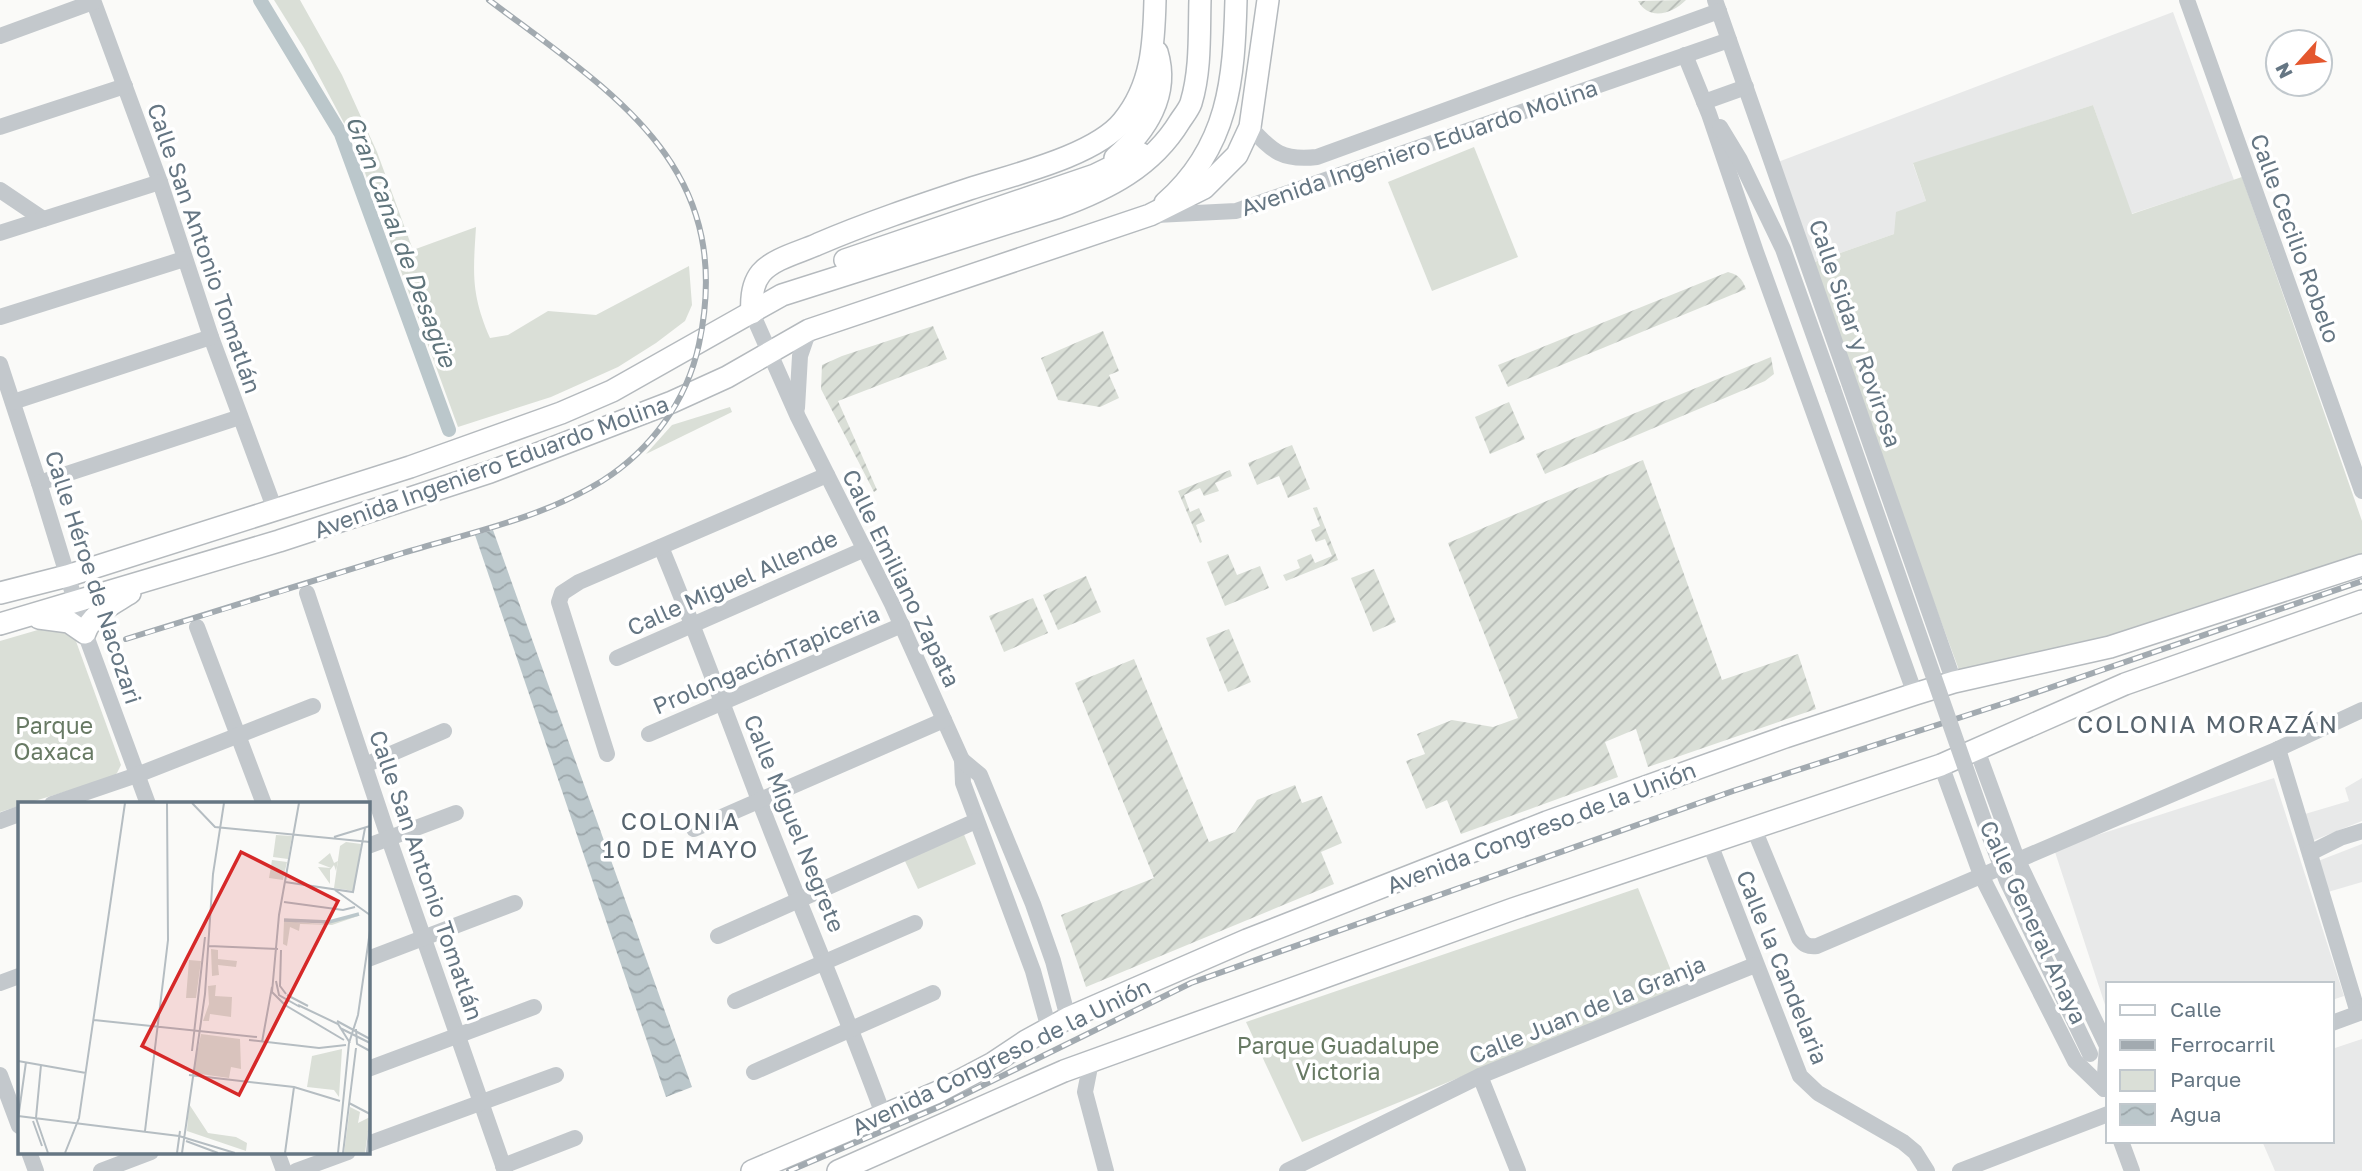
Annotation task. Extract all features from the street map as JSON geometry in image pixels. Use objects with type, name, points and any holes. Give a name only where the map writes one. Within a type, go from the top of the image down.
[{"type":"main road","points":[[752,313],[751,296],[761,273],[781,260],[856,228],[1052,162],[1105,138],[1137,102],[1145,82],[1154,44],[1155,0]]},
{"type":"main road","name":"Avenida Ingeniero Eduardo Molina","points":[[0,593],[67,576],[410,467],[561,413],[612,391],[782,295],[1091,195],[1128,176],[1152,157],[1172,134],[1191,104],[1198,66],[1200,0]]},
{"type":"main road","points":[[1150,215],[1168,201],[1191,174],[1203,158],[1222,119],[1230,94],[1235,56],[1236,0]]},
{"type":"main road","points":[[1150,215],[1204,188],[1237,155],[1250,127],[1268,0]]},
{"type":"main road","points":[[1095,175],[1132,143],[1146,124],[1157,101],[1162,82],[1161,67],[1154,44]]},
{"type":"main road","points":[[782,295],[835,263],[1095,175],[1127,161],[1172,134]]},
{"type":"main road","name":"Avenida Ingeniero Eduardo Molina","points":[[0,624],[147,582],[490,472],[672,402],[727,377],[809,330],[1150,215]]},
{"type":"main road","name":"Avenida Congreso de la Unión","points":[[752,1171],[884,1117],[993,1063],[1058,1023],[1247,940],[1474,850],[1772,741],[1915,694],[1954,682],[2110,647],[2362,565]]},
{"type":"main road","points":[[23,617],[60,619],[85,633],[88,623],[95,616],[147,582]]},
{"type":"main road","name":"Avenida Congreso de la Unión","points":[[838,1171],[1064,1071],[1405,947],[1941,765],[2125,684],[2362,601]]},
{"type":"street","name":"Calle Cecilio Robelo","points":[[2187,0],[2362,491]]},
{"type":"street","points":[[0,36],[93,1]]},
{"type":"street","name":"Calle San Antonio Tomatlán","points":[[93,1],[160,182],[211,337],[275,510]]},
{"type":"street","name":"Avenida Ingeniero Eduardo Molina","points":[[1250,127],[1276,153],[1296,159],[1317,157],[1717,6]]},
{"type":"street","name":"Calle Sidar y Rovirosa","points":[[1717,6],[1954,682]]},
{"type":"street","name":"Avenida Ingeniero Eduardo Molina","points":[[1150,215],[1236,211],[1729,40]]},
{"type":"street","points":[[1685,55],[1707,108],[1915,694]]},
{"type":"street","points":[[0,127],[125,86]]},
{"type":"street","points":[[1707,108],[1746,87]]},
{"type":"street","points":[[1707,108],[1725,132],[1783,249]]},
{"type":"street","points":[[1762,134],[1783,249]]},
{"type":"street","points":[[0,233],[160,182]]},
{"type":"street","points":[[0,190],[43,219]]},
{"type":"street","name":"Calle Sidar y Rovirosa","points":[[1783,249],[1988,832],[2007,881],[2090,1054]]},
{"type":"street","points":[[0,317],[184,258]]},
{"type":"street","name":"Calle Emiliano Zapata","points":[[752,313],[798,417],[902,625],[962,760],[963,783],[976,821],[1033,971],[1058,1023]]},
{"type":"street","name":"Calle Emiliano Zapata","points":[[798,417],[796,396],[800,356],[809,330]]},
{"type":"street","points":[[13,402],[211,337]]},
{"type":"street","name":"Calle Héroe de Nacozari","points":[[0,364],[85,633],[148,802]]},
{"type":"street","points":[[39,483],[240,417]]},
{"type":"street","points":[[607,754],[559,602],[562,593],[579,582],[827,475]]},
{"type":"street","name":"Calle Miguel Negrete","points":[[661,547],[826,962],[884,1117]]},
{"type":"street","name":"Calle Miguel Allende","points":[[617,658],[865,549]]},
{"type":"street","name":"Calle San Antonio Tomatlán","points":[[307,593],[389,839],[504,1168]]},
{"type":"street","name":"ProlongaciónTapiceria","points":[[649,734],[902,625]]},
{"type":"street","points":[[197,627],[264,802]]},
{"type":"street","points":[[55,802],[138,775],[313,706]]},
{"type":"street","points":[[1754,829],[1799,938],[1803,944],[1817,946],[2278,749],[2362,710]]},
{"type":"street","points":[[694,830],[944,720]]},
{"type":"street","points":[[365,765],[444,731]]},
{"type":"street","points":[[2278,749],[2360,1013],[2334,1022]]},
{"type":"street","name":"Calle General Anaya","points":[[1977,750],[2017,859],[2106,1044]]},
{"type":"street","name":"Calle Emiliano Zapata","points":[[962,760],[981,775],[1041,922],[1058,1023]]},
{"type":"street","name":"Calle General Anaya","points":[[1941,765],[1981,875],[2075,1061],[2106,1096]]},
{"type":"street","points":[[369,846],[456,813]]},
{"type":"street","points":[[0,821],[18,814]]},
{"type":"street","points":[[718,936],[976,821]]},
{"type":"street","points":[[2310,853],[2340,838],[2362,831]]},
{"type":"street","name":"Calle la Candelaria","points":[[1710,844],[1800,1076],[1818,1093],[1903,1142],[1915,1152],[1927,1171]]},
{"type":"street","points":[[369,959],[515,903]]},
{"type":"street","points":[[735,1001],[915,923]]},
{"type":"street","name":"Calle Juan de la Granja","points":[[1287,1171],[1480,1076],[1755,965]]},
{"type":"street","points":[[0,983],[18,976]]},
{"type":"street","points":[[754,1072],[933,992]]},
{"type":"street","points":[[369,1069],[534,1007]]},
{"type":"street","name":"Calle General Anaya","points":[[2090,1054],[2106,1096]]},
{"type":"street","points":[[1091,1062],[1085,1092],[1106,1171]]},
{"type":"street","points":[[0,1075],[18,1123]]},
{"type":"street","points":[[369,1144],[556,1075]]},
{"type":"street","points":[[1480,1076],[1518,1171]]},
{"type":"street","points":[[1960,1171],[2106,1115]]},
{"type":"street","points":[[504,1168],[575,1138]]},
{"type":"street","points":[[2122,1143],[2132,1171]]},
{"type":"street","points":[[30,1154],[36,1171]]},
{"type":"street","points":[[101,1171],[146,1154]]},
{"type":"street","points":[[278,1154],[284,1171]]},
{"type":"street","points":[[296,1171],[343,1154]]},
{"type":"shaded area","points":[[2173,12],[2234,180],[2131,214],[2093,105],[1913,164],[1926,201],[1894,234],[1809,264],[1773,164]]},
{"type":"shaded area","points":[[2274,778],[2344,996],[2334,999],[2334,982],[2106,982],[2106,1008],[2054,849]]},
{"type":"shaded area","points":[[2362,778],[2362,821],[2312,841],[2305,814],[2349,801],[2345,788]]},
{"type":"shaded area","points":[[2362,844],[2362,882],[2328,892],[2318,861]]},
{"type":"shaded area","points":[[2362,1039],[2362,1171],[2275,1171],[2263,1143],[2334,1143],[2334,1048]]},
{"type":"green space","points":[[274,0],[300,0],[342,75],[377,152],[413,250],[476,227],[476,296],[490,338],[508,335],[548,311],[596,315],[689,266],[692,305],[685,321],[618,367],[551,397],[458,427],[353,140],[304,48]]},
{"type":"green space","points":[[1686,0],[1674,9],[1661,13],[1648,11],[1638,1]]},
{"type":"green space","points":[[2093,105],[2132,214],[2242,177],[2362,521],[2362,556],[2147,633],[1959,670],[1809,264],[1894,234],[1896,212],[1926,201],[1913,163]]},
{"type":"green space","points":[[1474,147],[1518,257],[1432,291],[1388,182]]},
{"type":"green space","points":[[1728,272],[1740,278],[1746,289],[1508,387],[1498,365]]},
{"type":"green space","points":[[933,326],[947,359],[838,401],[877,490],[874,492],[821,389],[822,365]]},
{"type":"green space","points":[[1103,331],[1119,371],[1109,375],[1119,398],[1100,407],[1058,400],[1041,358]]},
{"type":"green space","points":[[1771,357],[1774,374],[1765,381],[1545,474],[1536,454]]},
{"type":"green space","points":[[1509,402],[1525,439],[1490,454],[1475,417]]},
{"type":"green space","points":[[730,407],[732,412],[646,454],[672,425]]},
{"type":"green space","points":[[1292,445],[1310,489],[1288,498],[1279,476],[1257,485],[1248,463]]},
{"type":"green space","points":[[1643,460],[1722,680],[1798,654],[1816,709],[1648,767],[1636,729],[1605,742],[1618,777],[1461,834],[1447,800],[1426,809],[1406,761],[1425,754],[1417,734],[1452,720],[1493,727],[1518,718],[1448,543]]},
{"type":"green space","points":[[1230,470],[1232,476],[1215,483],[1219,491],[1204,496],[1200,488],[1184,495],[1190,512],[1199,508],[1205,521],[1196,525],[1202,542],[1200,543],[1178,491]]},
{"type":"green space","points":[[1317,507],[1338,560],[1286,581],[1283,575],[1300,568],[1297,560],[1311,554],[1315,563],[1332,556],[1325,539],[1316,542],[1311,530],[1320,526],[1313,508]]},
{"type":"green space","points":[[1228,554],[1237,575],[1260,566],[1269,588],[1225,606],[1207,562]]},
{"type":"green space","points":[[1374,569],[1396,622],[1373,632],[1351,578]]},
{"type":"green space","points":[[1086,576],[1101,612],[1058,630],[1043,595]]},
{"type":"green space","points":[[1033,598],[1048,633],[1004,652],[989,616]]},
{"type":"green space","name":"Parque Oaxaca","points":[[48,627],[73,633],[121,765],[113,777],[31,802],[18,802],[18,806],[0,812],[0,641]]},
{"type":"green space","points":[[1229,629],[1251,682],[1228,692],[1206,638]]},
{"type":"green space","points":[[1134,659],[1209,842],[1235,832],[1257,800],[1295,785],[1302,803],[1322,796],[1342,843],[1321,852],[1334,884],[1086,987],[1061,915],[1154,878],[1075,683]]},
{"type":"green space","points":[[963,832],[976,864],[918,889],[904,859]]},
{"type":"green space","name":"Parque Guadalupe Victoria","points":[[1638,888],[1678,988],[1302,1142],[1246,1022]]},
{"type":"water","points":[[493,530],[692,1087],[666,1097],[475,535]]},
{"type":"waterway","name":"Gran Canal de Desagüe","points":[[260,0],[341,134],[449,430]]},
{"type":"railway","points":[[126,639],[505,523],[555,505],[620,469],[651,439],[676,404],[686,385],[699,344],[706,282],[700,228],[682,181],[654,140],[620,103],[579,68],[489,0]]},
{"type":"railway","points":[[789,1171],[941,1106],[1191,983],[1733,791],[2008,702],[2362,581]]},
{"type":"district","name":"COLONIA MORAZÁN","points":[[2208,723]]},
{"type":"district","name":"COLONIA 10 DE MAYO","points":[[681,834]]}]
